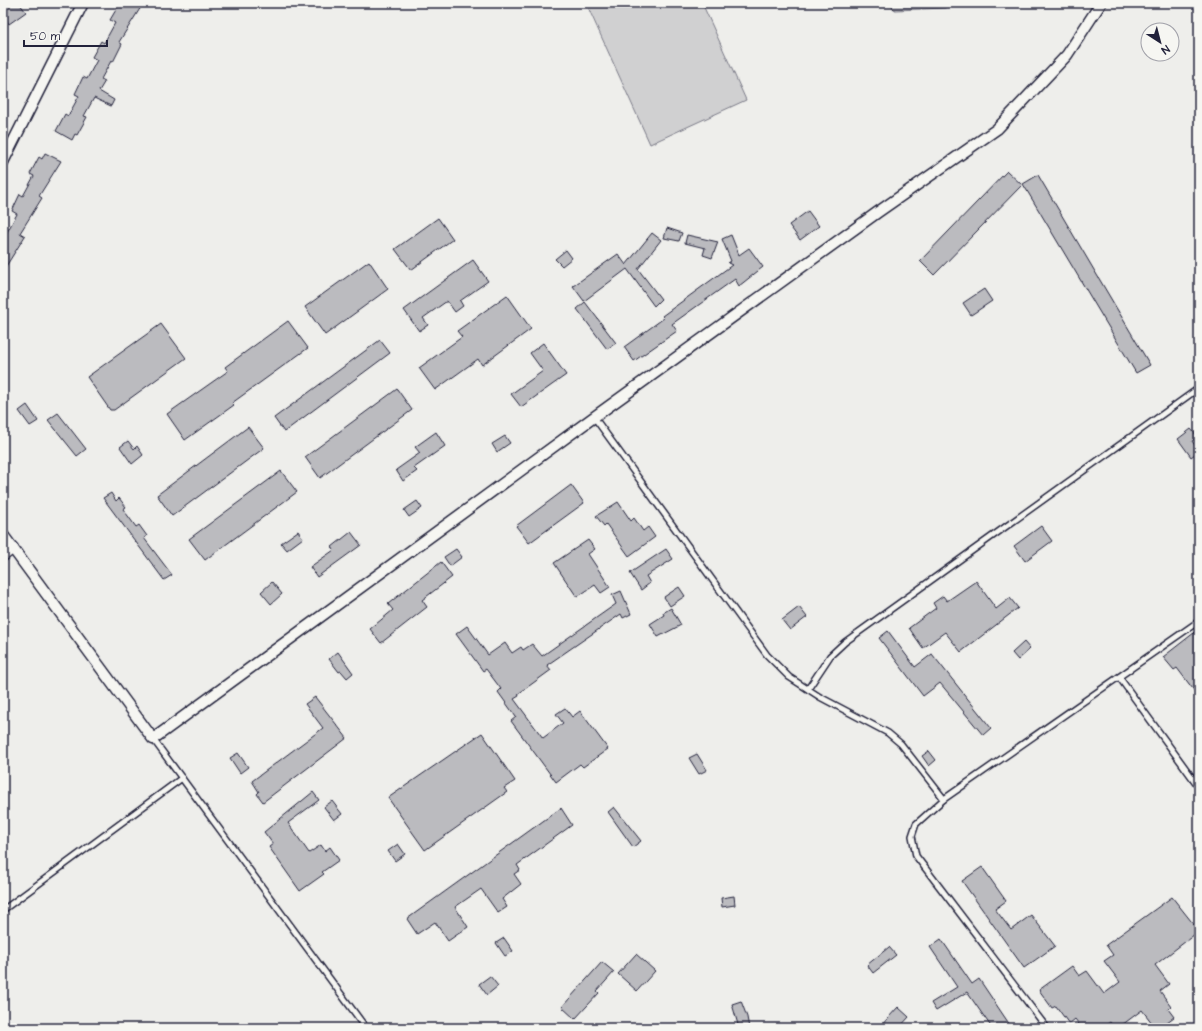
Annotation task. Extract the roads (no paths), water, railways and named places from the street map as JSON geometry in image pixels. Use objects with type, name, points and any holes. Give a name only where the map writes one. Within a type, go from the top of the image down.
[{"type":"street","points":[[3,162],[83,3]]},
{"type":"street","points":[[3,535],[153,739],[872,216],[997,129],[1067,55],[1101,3]]},
{"type":"street","points":[[3,556],[13,548]]},
{"type":"lane","points":[[808,689],[830,656],[844,642],[1199,388]]},
{"type":"lane","points":[[594,417],[767,655],[789,677],[888,733],[901,744],[944,799]]},
{"type":"lane","points":[[1047,1028],[916,856],[912,836],[916,824],[944,799],[1199,621]]},
{"type":"lane","points":[[1119,677],[1199,787]]},
{"type":"lane","points":[[153,739],[366,1028]]},
{"type":"lane","points":[[3,910],[182,778]]}]
